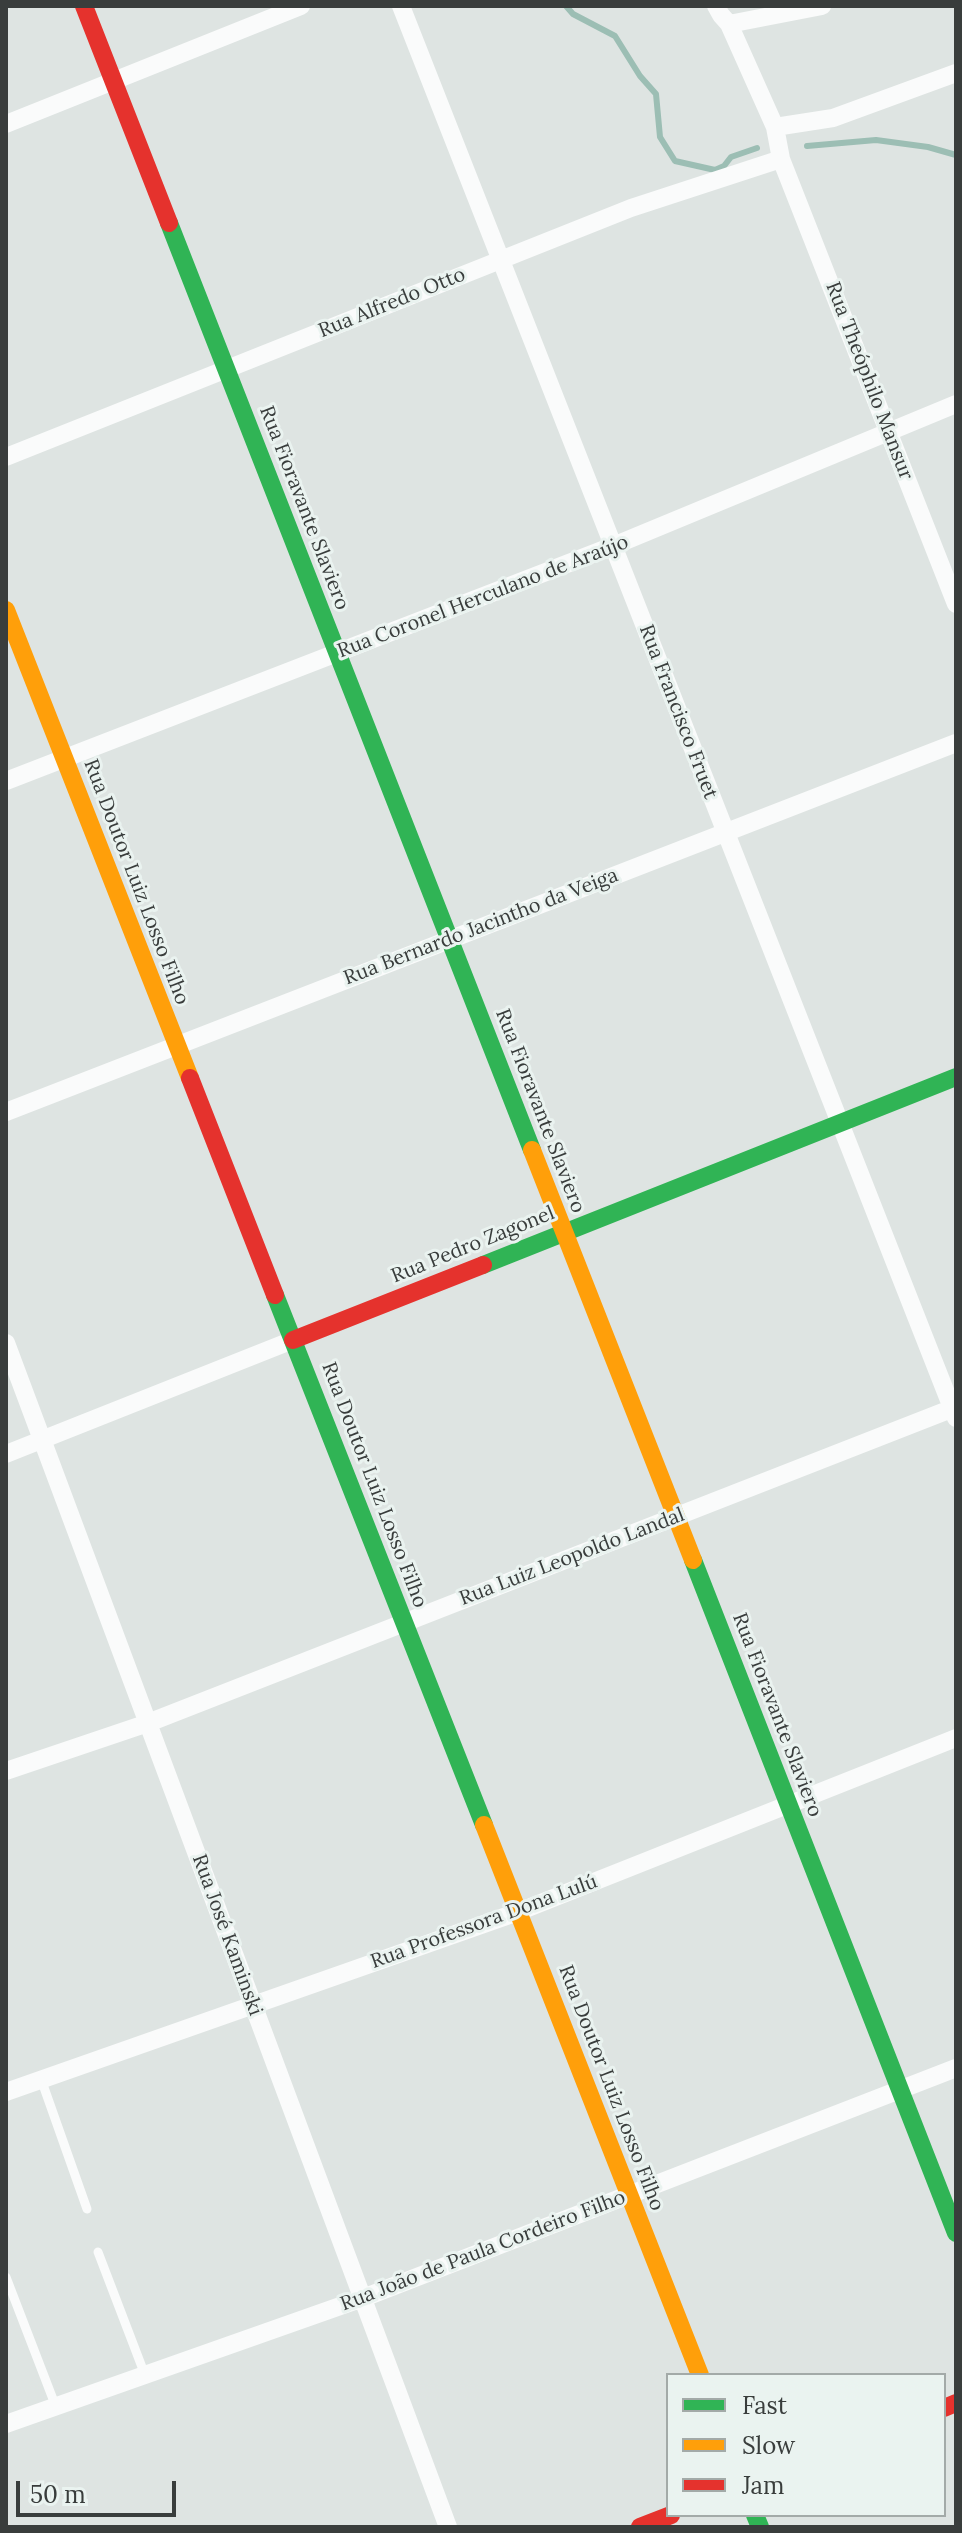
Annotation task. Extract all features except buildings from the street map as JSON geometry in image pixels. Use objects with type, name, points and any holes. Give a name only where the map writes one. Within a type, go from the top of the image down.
[{"type":"street","name":"Rua Fioravante Slaviero","points":[[84,6],[956,2233]]},
{"type":"street","points":[[6,124],[301,6]]},
{"type":"street","name":"Rua Francisco Fruet","points":[[401,6],[955,1411]]},
{"type":"street","name":"Rua Theóphilo Mansur","points":[[716,6],[729,24],[778,143],[956,604]]},
{"type":"street","points":[[729,24],[822,6]]},
{"type":"street","name":"Rua Alfredo Otto","points":[[6,457],[631,208],[833,118],[956,73]]},
{"type":"street","name":"Rua Coronel Herculano de Araújo","points":[[6,781],[613,546],[956,404]]},
{"type":"street","name":"Rua Doutor Luiz Losso Filho","points":[[6,610],[699,2373]]},
{"type":"street","name":"Rua Bernardo Jacintho da Veiga","points":[[6,1112],[956,743]]},
{"type":"street","name":"Rua Pedro Zagonel","points":[[6,1454],[956,1077]]},
{"type":"street","name":"Rua José Kaminski","points":[[6,1343],[448,2527]]},
{"type":"street","name":"Rua Luiz Leopoldo Landal","points":[[6,1771],[148,1723],[955,1411]]},
{"type":"street","name":"Rua Professora Dona Lulú","points":[[6,2092],[518,1912],[956,1738]]},
{"type":"street","name":"Rua João de Paula Cordeiro Filho","points":[[6,2424],[363,2298],[956,2068]]},
{"type":"street","points":[[640,2527],[666,2517]]},
{"type":"lane","points":[[41,2079],[87,2209]]},
{"type":"lane","points":[[98,2252],[145,2375]]},
{"type":"lane","points":[[6,2277],[56,2407]]},
{"type":"waterway","points":[[566,6],[573,14],[615,36],[640,76],[656,94],[660,137],[675,161],[715,170],[724,166],[731,157],[757,148]]},
{"type":"waterway","points":[[807,146],[876,140],[928,147],[956,155]]},
{"type":"traffic: fast","points":[[169,223],[532,1150]]},
{"type":"traffic: fast","points":[[483,1265],[956,1077]]},
{"type":"traffic: fast","points":[[275,1295],[484,1825]]},
{"type":"traffic: fast","points":[[693,1560],[956,2233]]},
{"type":"traffic: fast","points":[[756,2517],[760,2527]]},
{"type":"traffic: slow","points":[[6,610],[190,1078]]},
{"type":"traffic: slow","points":[[532,1150],[693,1560]]},
{"type":"traffic: slow","points":[[484,1825],[699,2373]]},
{"type":"traffic: jam","points":[[84,6],[169,223]]},
{"type":"traffic: jam","points":[[190,1078],[275,1295]]},
{"type":"traffic: jam","points":[[293,1340],[483,1265]]},
{"type":"traffic: jam","points":[[946,2407],[956,2403]]},
{"type":"traffic: jam","points":[[640,2527],[666,2517]]}]
